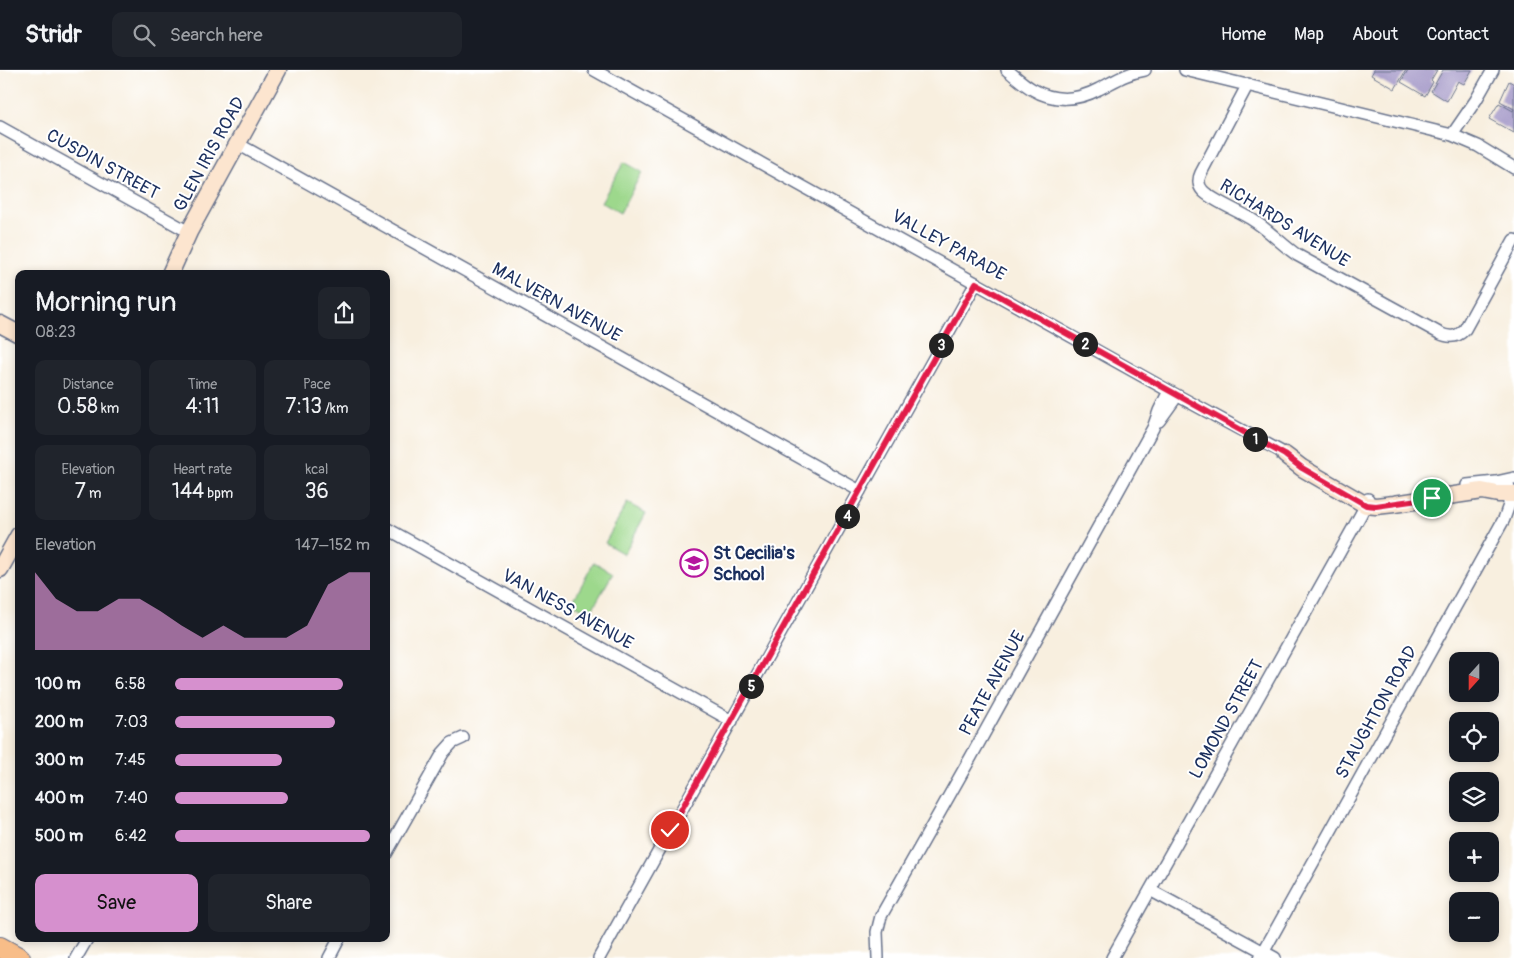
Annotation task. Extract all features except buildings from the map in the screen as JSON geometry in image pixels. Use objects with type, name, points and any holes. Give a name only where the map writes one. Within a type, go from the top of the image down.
[{"type":"highway","points":[[0,947],[20,958]]},
{"type":"main road","name":"GLEN IRIS ROAD","points":[[164,270],[189,232],[238,144],[274,72]]},
{"type":"main road","name":"GLEN IRIS ROAD","points":[[172,270],[189,232]]},
{"type":"main road","points":[[0,324],[15,332]]},
{"type":"main road","name":"VALLEY PARADE","points":[[1285,455],[1302,468],[1368,501]]},
{"type":"main road","points":[[1368,501],[1376,506],[1482,491],[1498,494],[1512,486]]},
{"type":"main road","points":[[0,569],[15,542]]},
{"type":"street","name":"VALLEY PARADE","points":[[594,70],[1285,455]]},
{"type":"street","points":[[1007,70],[1040,93],[1069,99],[1097,90],[1123,75],[1145,70]]},
{"type":"street","points":[[1185,70],[1458,137],[1478,146],[1514,168]]},
{"type":"street","points":[[1458,137],[1493,70]]},
{"type":"street","name":"RICHARDS AVENUE","points":[[1248,84],[1201,173],[1200,184],[1204,192],[1258,223],[1298,255],[1439,333],[1446,336],[1455,336],[1464,329],[1514,240]]},
{"type":"street","name":"CUSDIN STREET","points":[[0,127],[189,232]]},
{"type":"street","name":"MALVERN AVENUE","points":[[238,144],[860,491]]},
{"type":"street","points":[[599,958],[976,283]]},
{"type":"street","name":"PEATE AVENUE","points":[[878,958],[877,932],[881,916],[1153,428],[1159,411],[1173,394]]},
{"type":"street","name":"STAUGHTON ROAD","points":[[1262,955],[1504,519],[1509,505],[1512,486]]},
{"type":"street","name":"LOMOND STREET","points":[[1112,958],[1368,501]]},
{"type":"street","name":"VAN NESS AVENUE","points":[[390,530],[732,721]]},
{"type":"street","points":[[390,847],[442,753],[452,743],[463,738]]},
{"type":"street","points":[[1150,890],[1262,955],[1275,958]]},
{"type":"street","points":[[76,958],[85,942]]},
{"type":"street","points":[[328,958],[337,942]]},
{"type":"green space","points":[[624,162],[642,172],[620,213],[601,202]]},
{"type":"green space","points":[[627,503],[646,513],[624,554],[605,543]]},
{"type":"green space","points":[[594,562],[613,573],[590,613],[572,603]]},
{"type":"place","name":"St Cecilia's School","points":[[694,563]]},
{"type":"route","points":[[670,830],[976,283],[1285,455],[1302,468],[1366,505],[1376,506],[1432,498]]}]
